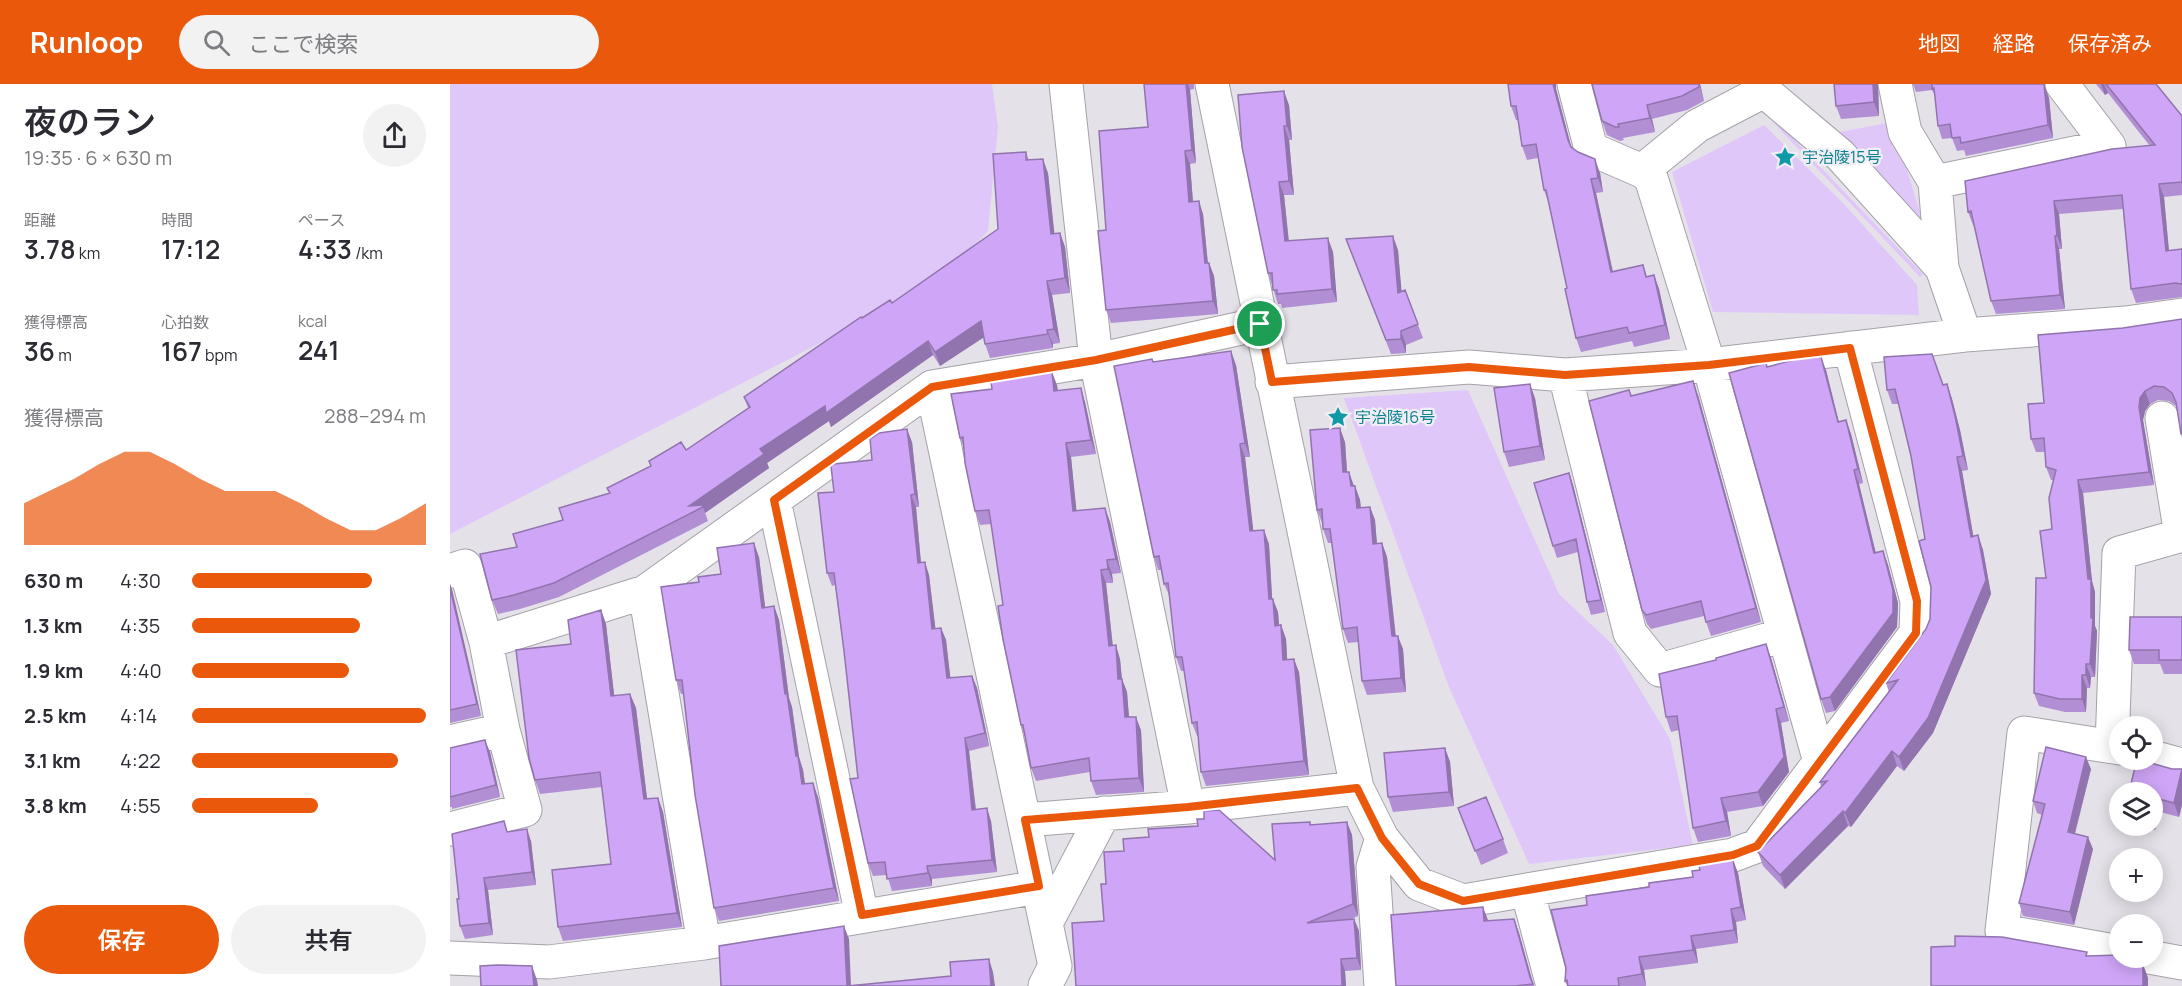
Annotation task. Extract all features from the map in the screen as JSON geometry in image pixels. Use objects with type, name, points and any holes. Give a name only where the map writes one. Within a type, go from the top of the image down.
[{"type":"street","points":[[1066,84],[1096,360],[1188,807]]},
{"type":"street","points":[[1212,84],[1357,788],[1382,838],[1419,884],[1463,901],[1733,855],[1757,846],[1916,633],[1917,601],[1850,348]]},
{"type":"street","points":[[1574,84],[1591,149],[1651,177],[1709,365],[1820,762]]},
{"type":"street","points":[[1895,84],[1905,132],[1935,182],[1942,268],[1965,335]]},
{"type":"street","points":[[1935,182],[2109,146],[2062,84]]},
{"type":"street","points":[[1642,171],[1697,126],[1762,88],[1840,156],[1942,268]]},
{"type":"street","points":[[1272,382],[1469,367],[1565,375],[1709,365],[1965,335],[2126,322],[2182,315]]},
{"type":"street","points":[[486,642],[645,592],[932,387],[1096,360],[1260,324]]},
{"type":"street","points":[[1565,375],[1630,633],[1660,670],[1784,635]]},
{"type":"street","points":[[932,387],[1055,966],[1045,986]]},
{"type":"street","points":[[2116,716],[2119,553],[2181,535],[2162,418]]},
{"type":"street","points":[[774,500],[862,915]]},
{"type":"street","points":[[450,571],[465,566],[486,642],[503,730],[525,810],[450,829]]},
{"type":"street","points":[[645,592],[704,943]]},
{"type":"street","points":[[450,742],[503,730]]},
{"type":"street","points":[[2109,746],[2024,733],[2002,931],[2109,950]]},
{"type":"street","points":[[2163,760],[2182,765]]},
{"type":"street","points":[[1025,820],[1188,807],[1357,788]]},
{"type":"street","points":[[1046,923],[1104,813]]},
{"type":"street","points":[[1381,986],[1373,867],[1382,838]]},
{"type":"street","points":[[450,958],[549,962],[704,943],[1039,886]]},
{"type":"street","points":[[1527,890],[1553,986]]},
{"type":"street","points":[[2163,960],[2182,963]]},
{"type":"shaded area","points":[[450,84],[992,84],[998,127],[988,231],[942,280],[450,534]]},
{"type":"shaded area","points":[[1773,122],[1783,128],[1923,274],[1920,277]]},
{"type":"shaded area","points":[[1892,122],[1929,241],[1835,133]]},
{"type":"shaded area","points":[[1764,125],[1845,205],[1917,285],[1919,315],[1713,312],[1672,172]]},
{"type":"shaded area","points":[[1468,390],[1559,594],[1613,645],[1670,739],[1693,845],[1529,864],[1449,687],[1344,398]]},
{"type":"building","points":[[1144,84],[1186,84],[1192,150],[1185,151],[1189,202],[1199,201],[1205,263],[1209,263],[1213,301],[1106,310],[1098,231],[1106,230],[1099,131],[1148,127]]},
{"type":"building","points":[[1508,84],[1553,84],[1571,147],[1595,159],[1598,178],[1591,179],[1611,272],[1643,265],[1646,277],[1654,275],[1665,325],[1629,333],[1627,327],[1576,338],[1536,144],[1522,146],[1516,106],[1511,106]]},
{"type":"building","points":[[1592,84],[1699,84],[1699,87],[1682,96],[1647,105],[1650,118],[1618,124],[1619,127],[1615,127],[1602,121]]},
{"type":"building","points":[[1834,84],[1873,84],[1874,102],[1836,106]]},
{"type":"building","points":[[1932,84],[2044,84],[2048,125],[1961,143],[1960,137],[1952,138],[1950,124],[1938,126]]},
{"type":"building","points":[[2106,84],[2156,84],[2182,116],[2182,182],[2159,184],[2166,251],[2182,249],[2182,284],[2131,289],[2122,195],[2054,201],[2060,295],[1991,301],[1971,211],[1968,212],[1965,181],[2112,149],[2155,145]]},
{"type":"building","points":[[1284,91],[1287,126],[1284,126],[1289,181],[1279,182],[1285,241],[1328,238],[1332,289],[1277,294],[1277,290],[1273,290],[1272,273],[1268,273],[1242,147],[1238,95]]},
{"type":"building","points":[[1026,152],[1026,160],[1043,159],[1051,234],[1060,233],[1065,278],[1047,281],[1054,329],[1047,330],[1048,334],[985,344],[981,321],[935,352],[928,341],[826,413],[825,406],[760,449],[764,454],[689,506],[702,505],[703,507],[554,583],[492,600],[480,554],[517,547],[513,534],[563,520],[559,508],[610,493],[607,488],[651,466],[649,461],[681,442],[686,450],[750,407],[744,397],[861,317],[890,300],[892,303],[998,229],[993,154]]},
{"type":"building","points":[[1393,236],[1398,293],[1405,290],[1418,324],[1401,331],[1401,339],[1386,340],[1346,239]]},
{"type":"building","points":[[2182,319],[2182,434],[2172,393],[2164,387],[2154,386],[2145,391],[2140,398],[2139,407],[2149,472],[2078,480],[2088,579],[2091,579],[2091,618],[2093,618],[2090,664],[2086,664],[2086,675],[2082,675],[2082,699],[2060,699],[2034,693],[2036,578],[2046,578],[2040,531],[2052,529],[2049,498],[2056,470],[2046,467],[2044,438],[2031,439],[2028,404],[2044,403],[2038,335],[2123,328]]},
{"type":"building","points":[[1231,351],[1245,443],[1240,444],[1250,531],[1264,530],[1269,599],[1273,599],[1275,626],[1281,625],[1283,660],[1294,659],[1304,761],[1201,772],[1197,722],[1192,723],[1182,657],[1176,657],[1168,583],[1164,584],[1159,556],[1154,557],[1114,366],[1152,359],[1153,362]]},
{"type":"building","points":[[1932,354],[1943,385],[1947,384],[1955,416],[1963,456],[1957,457],[1971,537],[1978,535],[1986,580],[1928,718],[1899,757],[1892,751],[1845,813],[1843,811],[1780,875],[1758,852],[1827,781],[1820,782],[1898,680],[1886,683],[1926,629],[1930,619],[1931,587],[1919,541],[1925,539],[1911,456],[1895,389],[1887,390],[1884,357]]},
{"type":"building","points":[[1821,357],[1838,422],[1846,420],[1858,469],[1854,470],[1874,553],[1883,551],[1893,590],[1893,613],[1830,697],[1821,699],[1729,373],[1766,363],[1767,367],[1797,359]]},
{"type":"building","points":[[1052,372],[1054,391],[1081,388],[1091,440],[1066,443],[1073,511],[1105,508],[1116,559],[1107,560],[1108,569],[1101,570],[1109,646],[1116,645],[1118,679],[1122,679],[1125,717],[1136,717],[1139,778],[1091,781],[1089,758],[1031,768],[1003,639],[998,606],[1003,605],[989,510],[975,511],[965,463],[963,437],[960,438],[951,394],[992,389],[991,382]]},
{"type":"building","points":[[1693,381],[1756,608],[1706,622],[1701,601],[1646,615],[1642,610],[1589,401],[1629,390],[1631,396]]},
{"type":"building","points":[[1530,384],[1540,446],[1504,452],[1494,388]]},
{"type":"building","points":[[1340,428],[1343,472],[1349,472],[1351,486],[1355,486],[1357,508],[1370,507],[1373,544],[1382,543],[1392,636],[1398,636],[1401,678],[1362,681],[1357,627],[1343,629],[1330,529],[1323,529],[1322,509],[1317,510],[1310,430]]},
{"type":"building","points":[[907,429],[915,494],[911,495],[918,563],[925,562],[932,629],[941,628],[947,678],[972,676],[985,733],[965,738],[972,810],[987,808],[992,860],[927,866],[928,873],[887,879],[885,862],[868,863],[850,779],[858,778],[844,651],[834,573],[827,573],[818,493],[834,492],[831,466],[872,460],[870,439],[879,433]]},
{"type":"building","points":[[1569,473],[1601,600],[1587,602],[1576,539],[1553,546],[1534,483]]},
{"type":"building","points":[[754,543],[762,608],[774,606],[785,694],[787,694],[802,784],[813,783],[834,888],[714,908],[695,795],[682,680],[676,680],[661,587],[699,582],[698,577],[721,574],[717,548]]},
{"type":"building","points":[[450,588],[477,704],[450,710]]},
{"type":"building","points":[[601,610],[611,696],[630,694],[644,799],[658,798],[677,913],[558,927],[552,870],[611,864],[600,772],[535,780],[529,758],[516,650],[571,644],[568,620]]},
{"type":"building","points":[[2130,617],[2182,617],[2182,660],[2159,660],[2159,650],[2129,650]]},
{"type":"building","points":[[1766,644],[1784,707],[1776,709],[1784,757],[1758,792],[1721,798],[1726,821],[1693,828],[1677,716],[1666,717],[1659,674],[1716,660],[1716,658]]},
{"type":"building","points":[[485,740],[496,785],[450,797],[450,748]]},
{"type":"building","points":[[2046,747],[2086,757],[2068,832],[2088,837],[2070,912],[2019,903],[2045,804],[2033,801]]},
{"type":"building","points":[[1445,748],[1449,792],[1388,797],[1384,753]]},
{"type":"building","points":[[2163,766],[2182,769],[2174,803],[2163,800],[2163,782],[2131,782],[2134,770],[2163,770]]},
{"type":"building","points":[[1486,797],[1503,839],[1475,851],[1458,808]]},
{"type":"building","points":[[1219,810],[1275,860],[1272,824],[1310,822],[1310,825],[1347,822],[1353,904],[1307,923],[1354,919],[1357,958],[1341,959],[1342,986],[1076,986],[1072,923],[1104,921],[1101,884],[1106,884],[1104,852],[1124,851],[1123,839],[1149,837],[1148,829],[1198,826],[1197,819],[1204,819],[1204,811]]},
{"type":"building","points":[[504,821],[507,832],[527,829],[532,872],[484,878],[489,923],[460,926],[452,834]]},
{"type":"building","points":[[1733,860],[1741,907],[1731,909],[1734,930],[1691,936],[1693,950],[1639,957],[1642,974],[1618,978],[1619,986],[1568,986],[1567,980],[1565,981],[1566,968],[1551,910],[1587,905],[1586,896],[1649,887],[1649,883],[1693,877],[1692,871],[1700,870],[1699,866]]},
{"type":"building","points":[[1483,907],[1484,921],[1514,919],[1533,984],[1396,986],[1391,915]]},
{"type":"building","points":[[844,926],[847,986],[721,986],[719,946]]},
{"type":"building","points":[[1955,936],[2002,937],[2087,952],[2086,956],[2109,955],[2109,968],[2143,968],[2143,986],[1931,986],[1931,947],[1955,946]]},
{"type":"building","points":[[989,959],[991,986],[847,986],[951,976],[950,962]]},
{"type":"building","points":[[480,966],[532,966],[534,986],[481,986]]},
{"type":"place","name":"宇治陵15号","points":[[1785,157]]},
{"type":"place","name":"宇治陵16号","points":[[1338,417]]},
{"type":"route","points":[[1260,324],[1272,382],[1469,367],[1565,375],[1709,365],[1850,348],[1917,601],[1916,633],[1757,846],[1733,855],[1463,901],[1419,884],[1382,838],[1357,788],[1188,807],[1025,820],[1039,886],[862,915],[774,500],[932,387],[1096,360],[1260,324]]}]
